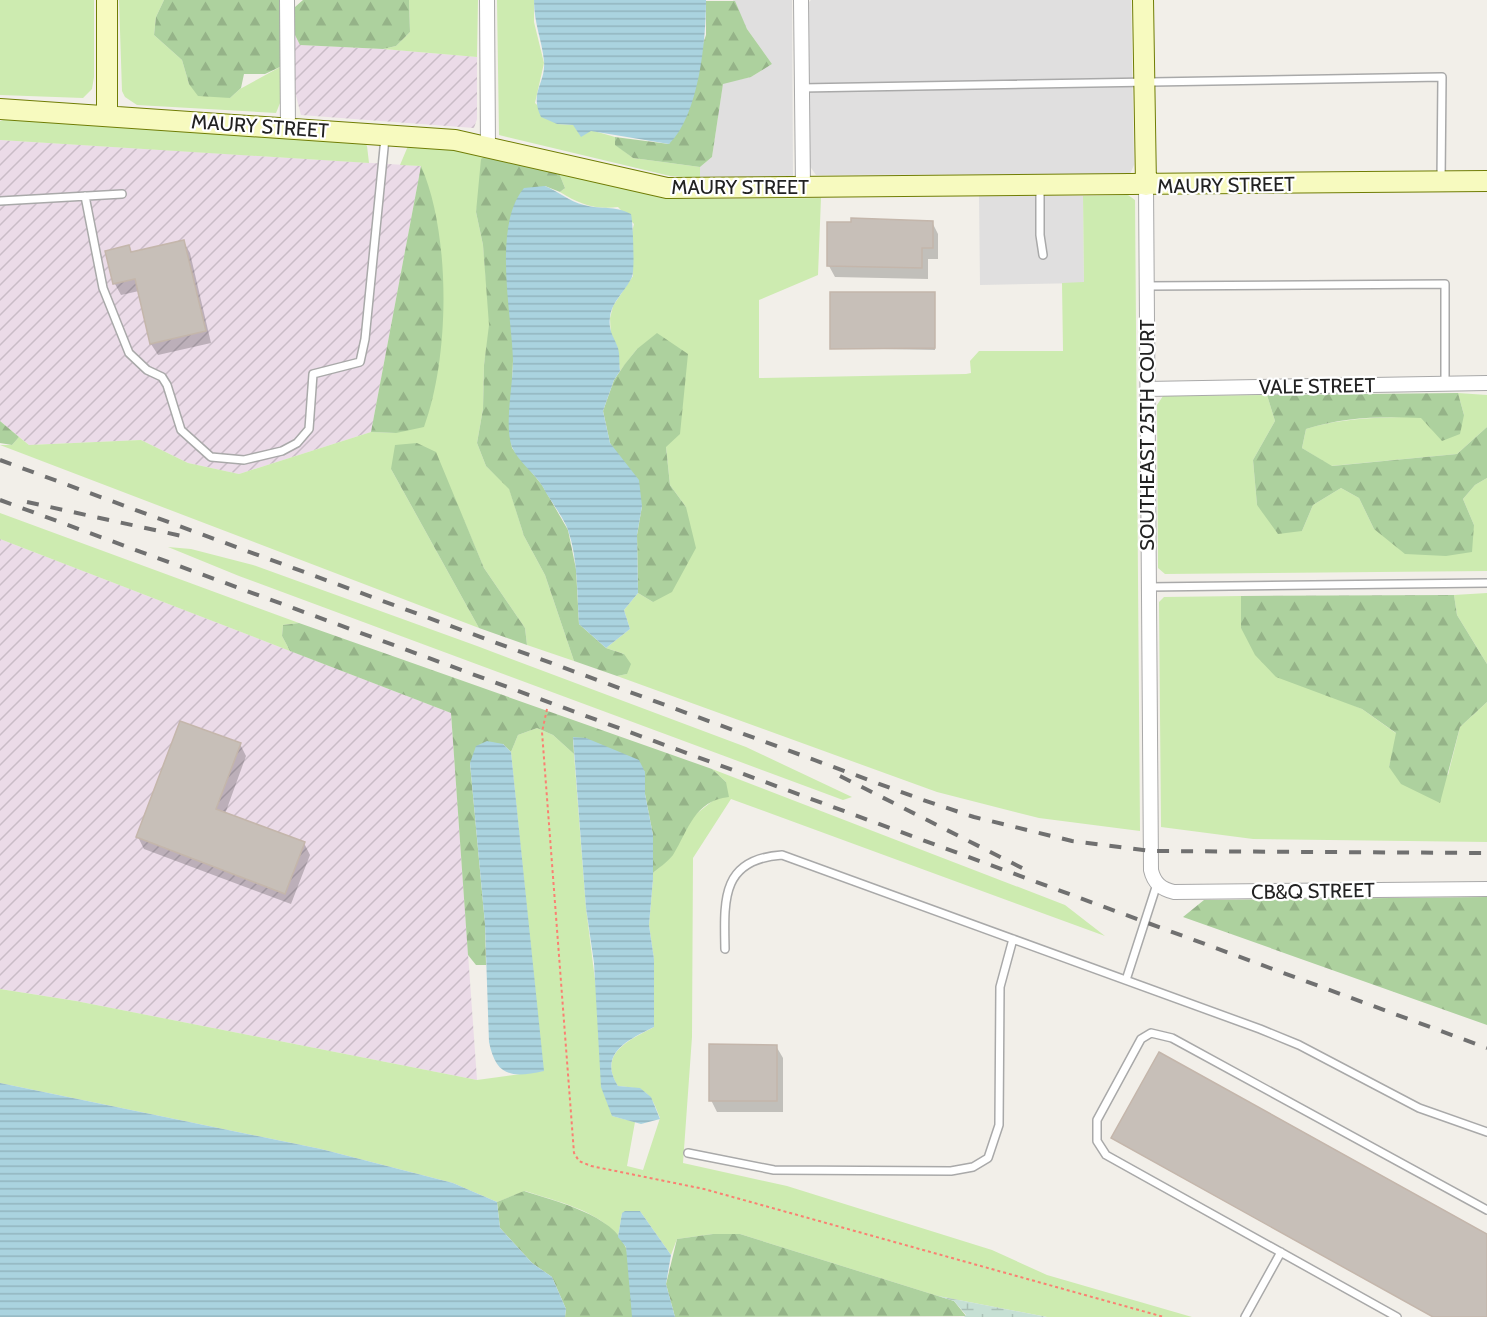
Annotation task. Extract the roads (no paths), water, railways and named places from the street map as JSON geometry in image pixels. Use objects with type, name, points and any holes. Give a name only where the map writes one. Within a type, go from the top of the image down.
[{"type":"main road","points":[[106,0],[107,116]]},
{"type":"main road","name":"SOUTHEAST 25TH COURT","points":[[1143,0],[1146,185]]},
{"type":"main road","name":"MAURY STREET","points":[[0,109],[455,140],[667,188],[1487,181]]},
{"type":"street","points":[[287,0],[288,129]]},
{"type":"street","points":[[488,0],[488,146]]},
{"type":"street","points":[[801,0],[803,187]]},
{"type":"street","name":"SOUTHEAST 25TH COURT","points":[[1146,185],[1151,870],[1157,884]]},
{"type":"street","name":"VALE STREET","points":[[1147,389],[1487,383]]},
{"type":"street","name":"CB&Q STREET","points":[[1157,884],[1174,892],[1487,889]]},
{"type":"lane","points":[[801,88],[1442,77],[1441,183]]},
{"type":"lane","points":[[85,196],[103,288],[129,353],[147,370],[162,377],[168,385],[181,430],[211,456],[244,460],[282,451],[297,443],[309,429],[310,389],[313,374],[360,362],[365,339],[385,135]]},
{"type":"lane","points":[[1040,186],[1040,235],[1043,255]]},
{"type":"lane","points":[[0,201],[122,194]]},
{"type":"lane","points":[[1146,286],[1445,284],[1445,384]]},
{"type":"lane","points":[[1148,587],[1487,583]]},
{"type":"lane","points":[[725,949],[724,905],[727,888],[737,873],[751,862],[765,856],[782,855],[1299,1045],[1419,1108],[1487,1132]]},
{"type":"lane","points":[[1126,980],[1157,884]]},
{"type":"lane","points":[[688,1154],[774,1170],[951,1171],[974,1167],[988,1158],[999,1125],[1000,987],[1013,939]]},
{"type":"lane","points":[[1397,1317],[1106,1155],[1097,1141],[1096,1120],[1141,1039],[1151,1034],[1172,1038],[1487,1210]]},
{"type":"lane","points":[[1245,1317],[1281,1252]]},
{"type":"water","points":[[534,0],[706,0],[702,55],[694,96],[679,131],[669,144],[591,131],[581,137],[573,125],[557,124],[541,117],[537,94],[543,76],[544,61]]},
{"type":"water","points":[[545,186],[579,204],[619,210],[631,214],[632,218],[633,273],[613,306],[610,322],[619,351],[620,371],[614,380],[603,411],[610,443],[639,480],[642,506],[637,535],[638,593],[624,610],[630,629],[606,648],[579,624],[575,564],[566,525],[540,482],[522,463],[512,447],[510,438],[509,417],[513,361],[506,271],[509,225],[514,204],[524,188]]},
{"type":"water","points":[[573,737],[586,738],[639,760],[645,772],[645,794],[653,835],[653,879],[649,925],[654,959],[654,1027],[619,1049],[611,1065],[618,1086],[640,1088],[651,1097],[660,1119],[641,1124],[612,1116],[601,1087],[594,963],[586,908]]},
{"type":"water","points":[[487,741],[503,744],[511,752],[544,1071],[533,1073],[514,1074],[501,1068],[492,1054],[489,1042],[485,924],[470,763],[476,746]]},
{"type":"water","points":[[0,1083],[321,1149],[453,1183],[497,1202],[500,1228],[532,1263],[552,1277],[566,1309],[565,1317],[0,1317]]},
{"type":"water","points":[[640,1211],[671,1255],[666,1284],[675,1317],[632,1317],[626,1247],[618,1237],[622,1213]]},
{"type":"railway","points":[[0,460],[974,817],[1072,841],[1151,851],[1487,853]]},
{"type":"railway","points":[[0,500],[1487,1048]]},
{"type":"railway","points":[[27,502],[191,538]]},
{"type":"railway","points":[[840,776],[1030,872]]}]
